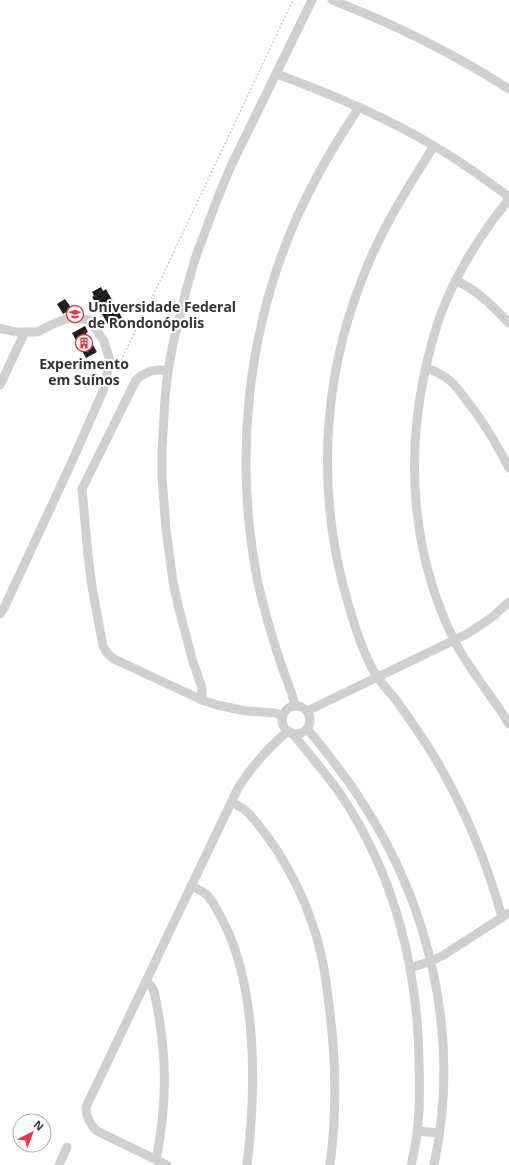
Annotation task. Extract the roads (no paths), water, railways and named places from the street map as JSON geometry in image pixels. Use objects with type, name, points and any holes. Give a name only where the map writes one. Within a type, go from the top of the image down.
[{"type":"street","points":[[202,700],[202,688],[191,655],[179,609],[172,575],[166,528],[162,476],[162,450],[168,372],[186,291],[206,228],[231,166],[312,0]]},
{"type":"street","points":[[332,0],[416,36],[460,59],[509,89]]},
{"type":"street","points":[[276,74],[359,107],[409,132],[466,166],[509,198],[474,248],[447,298],[438,322],[430,350],[419,403],[415,439],[414,485],[416,508],[424,553],[436,597],[454,640],[466,661],[509,724]]},
{"type":"street","points":[[295,705],[268,620],[253,551],[248,516],[246,466],[246,438],[249,402],[261,325],[272,284],[286,243],[297,217],[323,166],[359,107]]},
{"type":"street","points":[[410,968],[442,956],[505,915],[467,818],[454,793],[427,745],[399,704],[377,677],[370,665],[352,616],[343,585],[330,514],[327,462],[333,384],[342,340],[351,308],[370,260],[389,219],[434,146]]},
{"type":"street","points":[[456,281],[475,291],[509,323]]},
{"type":"street","points":[[0,328],[15,332],[37,332],[53,324],[71,318],[89,320],[104,341],[110,361],[103,391],[47,516],[0,614]]},
{"type":"street","points":[[0,385],[25,332]]},
{"type":"street","points":[[426,368],[446,377],[461,393],[482,420],[501,451],[509,468]]},
{"type":"street","points":[[168,372],[152,370],[142,374],[136,380],[82,489],[88,555],[103,646],[107,653],[114,659],[202,700],[231,709],[276,713],[282,716]]},
{"type":"street","points":[[307,711],[467,634],[485,622],[509,602]]},
{"type":"street","points":[[167,1165],[97,1131],[89,1123],[86,1107],[238,788],[255,763],[276,741],[290,732],[301,733],[308,727],[310,719],[307,711],[300,706],[295,705],[287,708],[282,716],[282,724],[290,732],[328,776],[364,833],[379,864],[392,898],[405,944],[414,995],[419,1049],[417,1131],[411,1165]]},
{"type":"street","points":[[308,727],[309,731],[357,794],[375,823],[406,886],[417,914],[431,961],[440,1010],[443,1059],[443,1084],[439,1133],[434,1165]]},
{"type":"street","points":[[231,802],[247,812],[261,828],[285,863],[304,901],[317,939],[327,988],[334,1048],[334,1107],[330,1165]]},
{"type":"street","points":[[191,886],[202,891],[208,896],[221,918],[232,941],[243,978],[248,1006],[252,1063],[251,1120],[247,1165]]},
{"type":"street","points":[[146,981],[154,991],[162,1034],[164,1056],[164,1098],[160,1140],[156,1160]]},
{"type":"street","points":[[417,1131],[439,1133]]},
{"type":"street","points":[[59,1165],[68,1147]]},
{"type":"place","name":"Universidade Federal de Rondonópolis","points":[[75,314]]},
{"type":"place","name":"Experimento em Suínos","points":[[84,343]]}]
